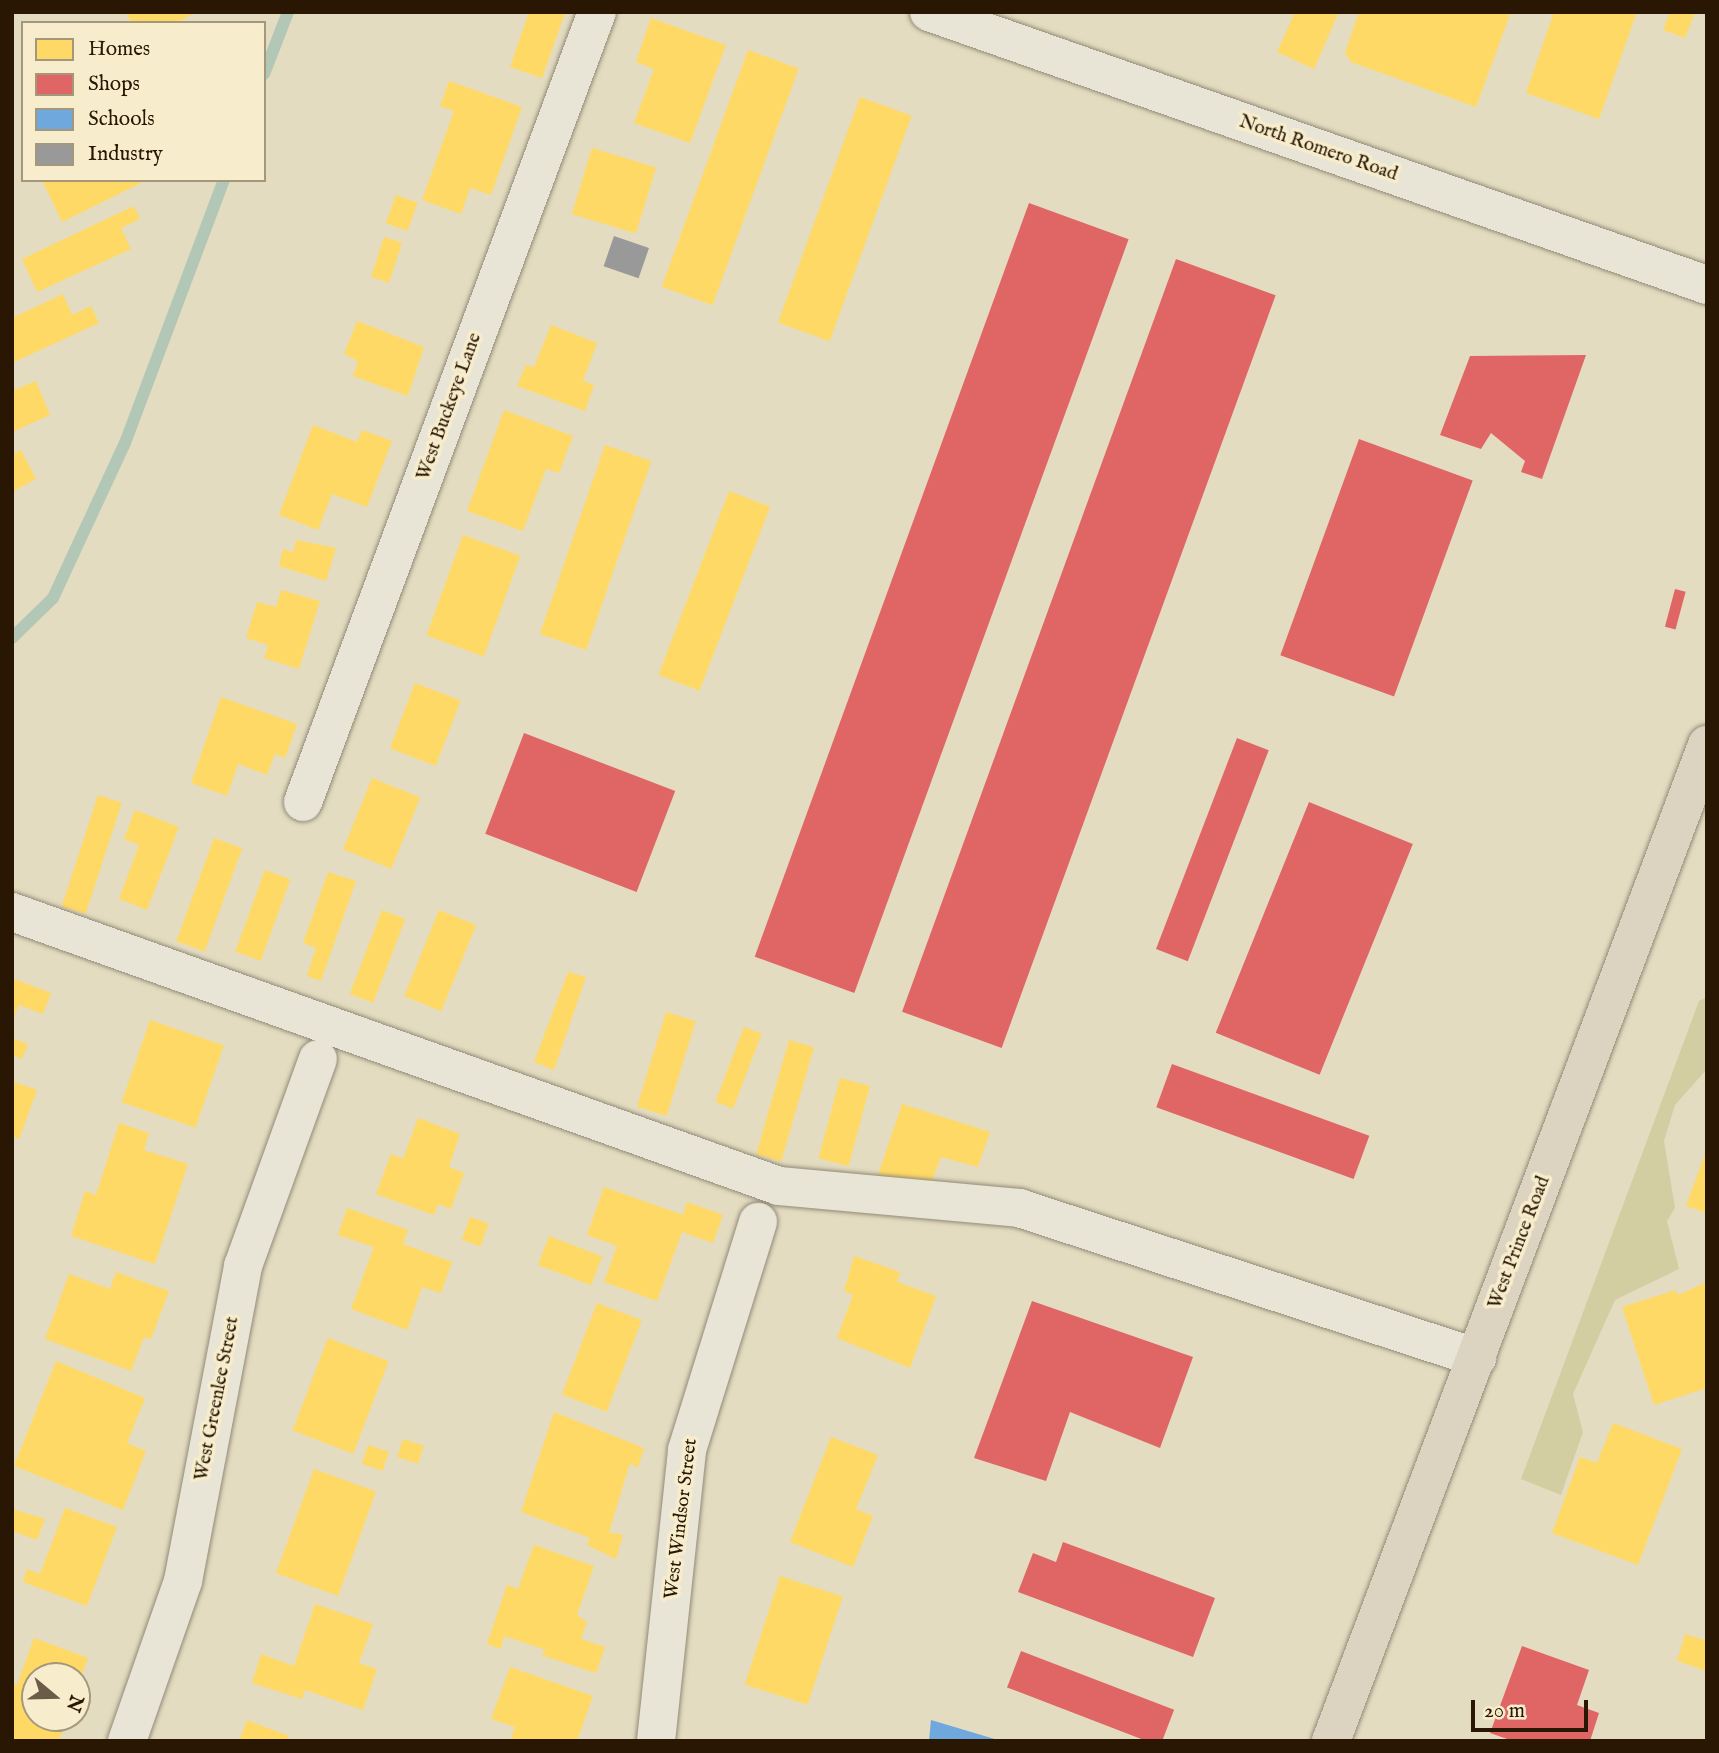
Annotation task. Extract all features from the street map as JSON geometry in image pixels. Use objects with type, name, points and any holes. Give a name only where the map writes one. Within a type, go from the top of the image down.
[{"type":"main road","name":"West Prince Road","points":[[1331,1741],[1707,745]]},
{"type":"street","name":"West Buckeye Lane","points":[[303,802],[597,12]]},
{"type":"street","name":"North Romero Road","points":[[929,12],[1707,285]]},
{"type":"street","points":[[12,912],[779,1186],[1018,1208],[1477,1358]]},
{"type":"street","name":"West Greenlee Street","points":[[127,1741],[183,1581],[243,1266],[318,1059]]},
{"type":"street","name":"West Windsor Street","points":[[656,1741],[687,1450],[758,1222]]},
{"type":"shaded area","points":[[1707,997],[1707,1069],[1675,1105],[1664,1141],[1675,1208],[1667,1221],[1679,1269],[1615,1300],[1573,1394],[1583,1432],[1561,1495],[1521,1479],[1699,1001]]},
{"type":"building: Homes","points":[[126,12],[196,12],[180,21],[130,21]]},
{"type":"building: Homes","points":[[529,12],[565,13],[542,78],[510,67]]},
{"type":"building: Homes","points":[[1295,12],[1339,12],[1314,69],[1277,52]]},
{"type":"building: Homes","points":[[1359,12],[1511,12],[1476,107],[1351,62],[1345,53]]},
{"type":"building: Homes","points":[[1554,12],[1637,12],[1599,119],[1526,93]]},
{"type":"building: Homes","points":[[1670,12],[1695,12],[1685,38],[1663,30]]},
{"type":"building: Homes","points":[[651,18],[726,45],[690,143],[634,123],[654,69],[636,62]]},
{"type":"building: Homes","points":[[748,50],[799,68],[713,305],[662,287]]},
{"type":"building: Homes","points":[[449,81],[522,107],[491,195],[470,188],[461,214],[422,200],[454,111],[440,106]]},
{"type":"building: Homes","points":[[860,97],[912,116],[830,341],[778,323]]},
{"type":"building: Homes","points":[[592,148],[656,168],[636,234],[572,214]]},
{"type":"building: Homes","points":[[43,182],[143,182],[62,222]]},
{"type":"building: Homes","points":[[396,195],[418,203],[407,231],[386,223]]},
{"type":"building: Homes","points":[[134,206],[140,219],[121,228],[131,249],[37,292],[22,259]]},
{"type":"building: Homes","points":[[384,237],[402,243],[389,283],[371,277]]},
{"type":"building: Homes","points":[[63,294],[72,315],[91,306],[99,323],[12,363],[12,318]]},
{"type":"building: Homes","points":[[357,321],[424,347],[408,396],[353,376],[358,361],[344,354]]},
{"type":"building: Homes","points":[[551,325],[597,343],[583,381],[594,385],[585,411],[517,386],[526,365],[534,367]]},
{"type":"building: Homes","points":[[36,381],[50,415],[12,432],[12,391]]},
{"type":"building: Homes","points":[[504,410],[573,436],[559,473],[546,469],[523,531],[467,511]]},
{"type":"building: Homes","points":[[313,425],[357,442],[362,430],[392,441],[367,507],[332,494],[318,530],[279,515]]},
{"type":"building: Homes","points":[[605,445],[651,461],[586,650],[540,634]]},
{"type":"building: Homes","points":[[21,450],[36,479],[12,492],[12,455]]},
{"type":"building: Homes","points":[[729,491],[770,507],[699,691],[658,675]]},
{"type":"building: Homes","points":[[463,535],[520,556],[484,656],[426,636]]},
{"type":"building: Homes","points":[[296,540],[336,548],[326,581],[279,566],[283,549],[293,552]]},
{"type":"building: Homes","points":[[281,590],[320,601],[299,669],[264,658],[268,645],[246,638],[257,602],[276,607]]},
{"type":"building: Homes","points":[[415,683],[461,701],[436,766],[390,748]]},
{"type":"building: Homes","points":[[221,697],[297,724],[285,758],[275,754],[267,775],[238,764],[227,796],[191,783]]},
{"type":"building: Homes","points":[[372,778],[420,797],[391,869],[343,849]]},
{"type":"building: Homes","points":[[98,795],[122,803],[86,914],[62,906]]},
{"type":"building: Homes","points":[[135,810],[179,827],[147,910],[119,899],[139,845],[124,839]]},
{"type":"building: Homes","points":[[214,838],[242,848],[205,952],[176,941]]},
{"type":"building: Homes","points":[[265,870],[290,879],[261,961],[235,952]]},
{"type":"building: Homes","points":[[328,872],[356,881],[321,981],[307,976],[316,948],[303,943]]},
{"type":"building: Homes","points":[[382,910],[405,919],[373,1003],[350,994]]},
{"type":"building: Homes","points":[[439,910],[476,925],[441,1011],[404,996]]},
{"type":"building: Homes","points":[[568,972],[586,977],[554,1070],[534,1062]]},
{"type":"building: Homes","points":[[12,978],[51,993],[43,1014],[19,1005],[12,1022]]},
{"type":"building: Homes","points":[[666,1012],[696,1021],[667,1116],[637,1107]]},
{"type":"building: Homes","points":[[150,1020],[224,1045],[195,1128],[122,1102]]},
{"type":"building: Homes","points":[[744,1027],[762,1034],[733,1108],[715,1102]]},
{"type":"building: Homes","points":[[12,1038],[28,1044],[22,1059],[12,1055]]},
{"type":"building: Homes","points":[[789,1040],[814,1047],[781,1162],[756,1154]]},
{"type":"building: Homes","points":[[840,1078],[870,1086],[848,1166],[819,1158]]},
{"type":"building: Homes","points":[[12,1081],[37,1090],[19,1139],[12,1136]]},
{"type":"building: Homes","points":[[902,1104],[990,1132],[978,1167],[941,1157],[928,1191],[878,1175]]},
{"type":"building: Homes","points":[[418,1118],[460,1134],[449,1167],[464,1173],[451,1209],[438,1204],[434,1215],[376,1194],[391,1154],[403,1159]]},
{"type":"building: Homes","points":[[119,1123],[149,1133],[144,1150],[188,1164],[155,1264],[71,1236],[85,1191],[96,1195]]},
{"type":"building: Homes","points":[[1707,1151],[1707,1213],[1686,1206]]},
{"type":"building: Homes","points":[[604,1187],[683,1215],[687,1202],[723,1215],[713,1243],[682,1232],[657,1301],[604,1282],[617,1246],[587,1235]]},
{"type":"building: Homes","points":[[347,1208],[408,1230],[403,1244],[452,1262],[441,1293],[422,1287],[407,1330],[351,1309],[374,1247],[338,1235]]},
{"type":"building: Homes","points":[[470,1217],[489,1224],[481,1246],[462,1240]]},
{"type":"building: Homes","points":[[549,1236],[602,1256],[591,1285],[538,1265]]},
{"type":"building: Homes","points":[[854,1256],[900,1272],[897,1282],[936,1296],[910,1368],[837,1338],[853,1295],[844,1291]]},
{"type":"building: Homes","points":[[116,1272],[169,1291],[151,1339],[144,1337],[131,1371],[45,1339],[69,1274],[110,1289]]},
{"type":"building: Homes","points":[[1707,1282],[1707,1388],[1654,1405],[1622,1307],[1676,1290],[1678,1295]]},
{"type":"building: Homes","points":[[597,1303],[642,1320],[607,1412],[562,1394]]},
{"type":"building: Homes","points":[[328,1338],[389,1361],[353,1454],[293,1430]]},
{"type":"building: Homes","points":[[56,1361],[145,1398],[127,1443],[146,1451],[123,1510],[14,1466]]},
{"type":"building: Homes","points":[[554,1412],[644,1448],[638,1468],[630,1463],[609,1532],[623,1535],[616,1559],[587,1545],[590,1538],[521,1512]]},
{"type":"building: Homes","points":[[1613,1423],[1682,1449],[1638,1565],[1552,1533],[1580,1457],[1597,1463]]},
{"type":"building: Homes","points":[[831,1437],[878,1455],[856,1509],[873,1516],[853,1567],[790,1542]]},
{"type":"building: Homes","points":[[403,1439],[424,1446],[418,1464],[397,1457]]},
{"type":"building: Homes","points":[[368,1445],[389,1452],[383,1471],[362,1464]]},
{"type":"building: Homes","points":[[314,1469],[376,1492],[338,1596],[276,1573]]},
{"type":"building: Homes","points":[[65,1508],[117,1527],[87,1606],[23,1582],[27,1569],[40,1574]]},
{"type":"building: Homes","points":[[12,1509],[45,1519],[37,1540],[12,1531]]},
{"type":"building: Homes","points":[[534,1545],[594,1566],[577,1615],[587,1622],[581,1639],[605,1647],[596,1673],[541,1655],[546,1650],[504,1636],[501,1649],[487,1644],[507,1585],[518,1589]]},
{"type":"building: Homes","points":[[780,1576],[843,1596],[808,1705],[745,1684]]},
{"type":"building: Homes","points":[[315,1604],[373,1624],[359,1663],[377,1669],[363,1710],[305,1690],[302,1699],[252,1683],[261,1654],[294,1666]]},
{"type":"building: Homes","points":[[1685,1634],[1707,1641],[1707,1671],[1677,1661]]},
{"type":"building: Homes","points":[[34,1638],[88,1658],[87,1662],[25,1662]]},
{"type":"building: Homes","points":[[510,1667],[593,1696],[577,1741],[510,1741],[515,1727],[491,1719]]},
{"type":"building: Homes","points":[[21,1674],[21,1732],[62,1732],[59,1741],[12,1741],[12,1683],[17,1685]]},
{"type":"building: Homes","points":[[247,1720],[289,1736],[287,1741],[239,1741]]},
{"type":"building: Shops","points":[[1029,203],[1129,239],[854,993],[755,957]]},
{"type":"building: Shops","points":[[1176,259],[1276,295],[1002,1048],[902,1012]]},
{"type":"building: Shops","points":[[1586,355],[1542,479],[1521,472],[1525,461],[1491,433],[1481,449],[1440,435],[1470,356]]},
{"type":"building: Shops","points":[[1359,439],[1473,480],[1394,697],[1280,655]]},
{"type":"building: Shops","points":[[1675,589],[1686,592],[1676,630],[1665,627]]},
{"type":"building: Shops","points":[[524,733],[675,791],[637,892],[485,834]]},
{"type":"building: Shops","points":[[1237,738],[1269,750],[1188,961],[1156,949]]},
{"type":"building: Shops","points":[[1309,802],[1413,844],[1320,1075],[1216,1033]]},
{"type":"building: Shops","points":[[1172,1064],[1369,1136],[1354,1179],[1156,1107]]},
{"type":"building: Shops","points":[[1032,1301],[1193,1357],[1160,1448],[1070,1412],[1046,1481],[974,1458]]},
{"type":"building: Shops","points":[[1063,1542],[1215,1598],[1193,1657],[1018,1592],[1033,1553],[1056,1562]]},
{"type":"building: Shops","points":[[1522,1646],[1589,1670],[1577,1705],[1599,1713],[1590,1741],[1513,1741],[1490,1733]]},
{"type":"building: Shops","points":[[1021,1651],[1174,1710],[1162,1741],[1147,1741],[1007,1687]]},
{"type":"building: Schools","points":[[931,1720],[998,1740],[998,1741],[929,1741]]},
{"type":"building: Industry","points":[[614,236],[649,248],[639,278],[604,266]]},
{"type":"waterway","points":[[266,69],[288,12]]},
{"type":"waterway","points":[[12,638],[53,598],[125,443],[223,182]]}]
